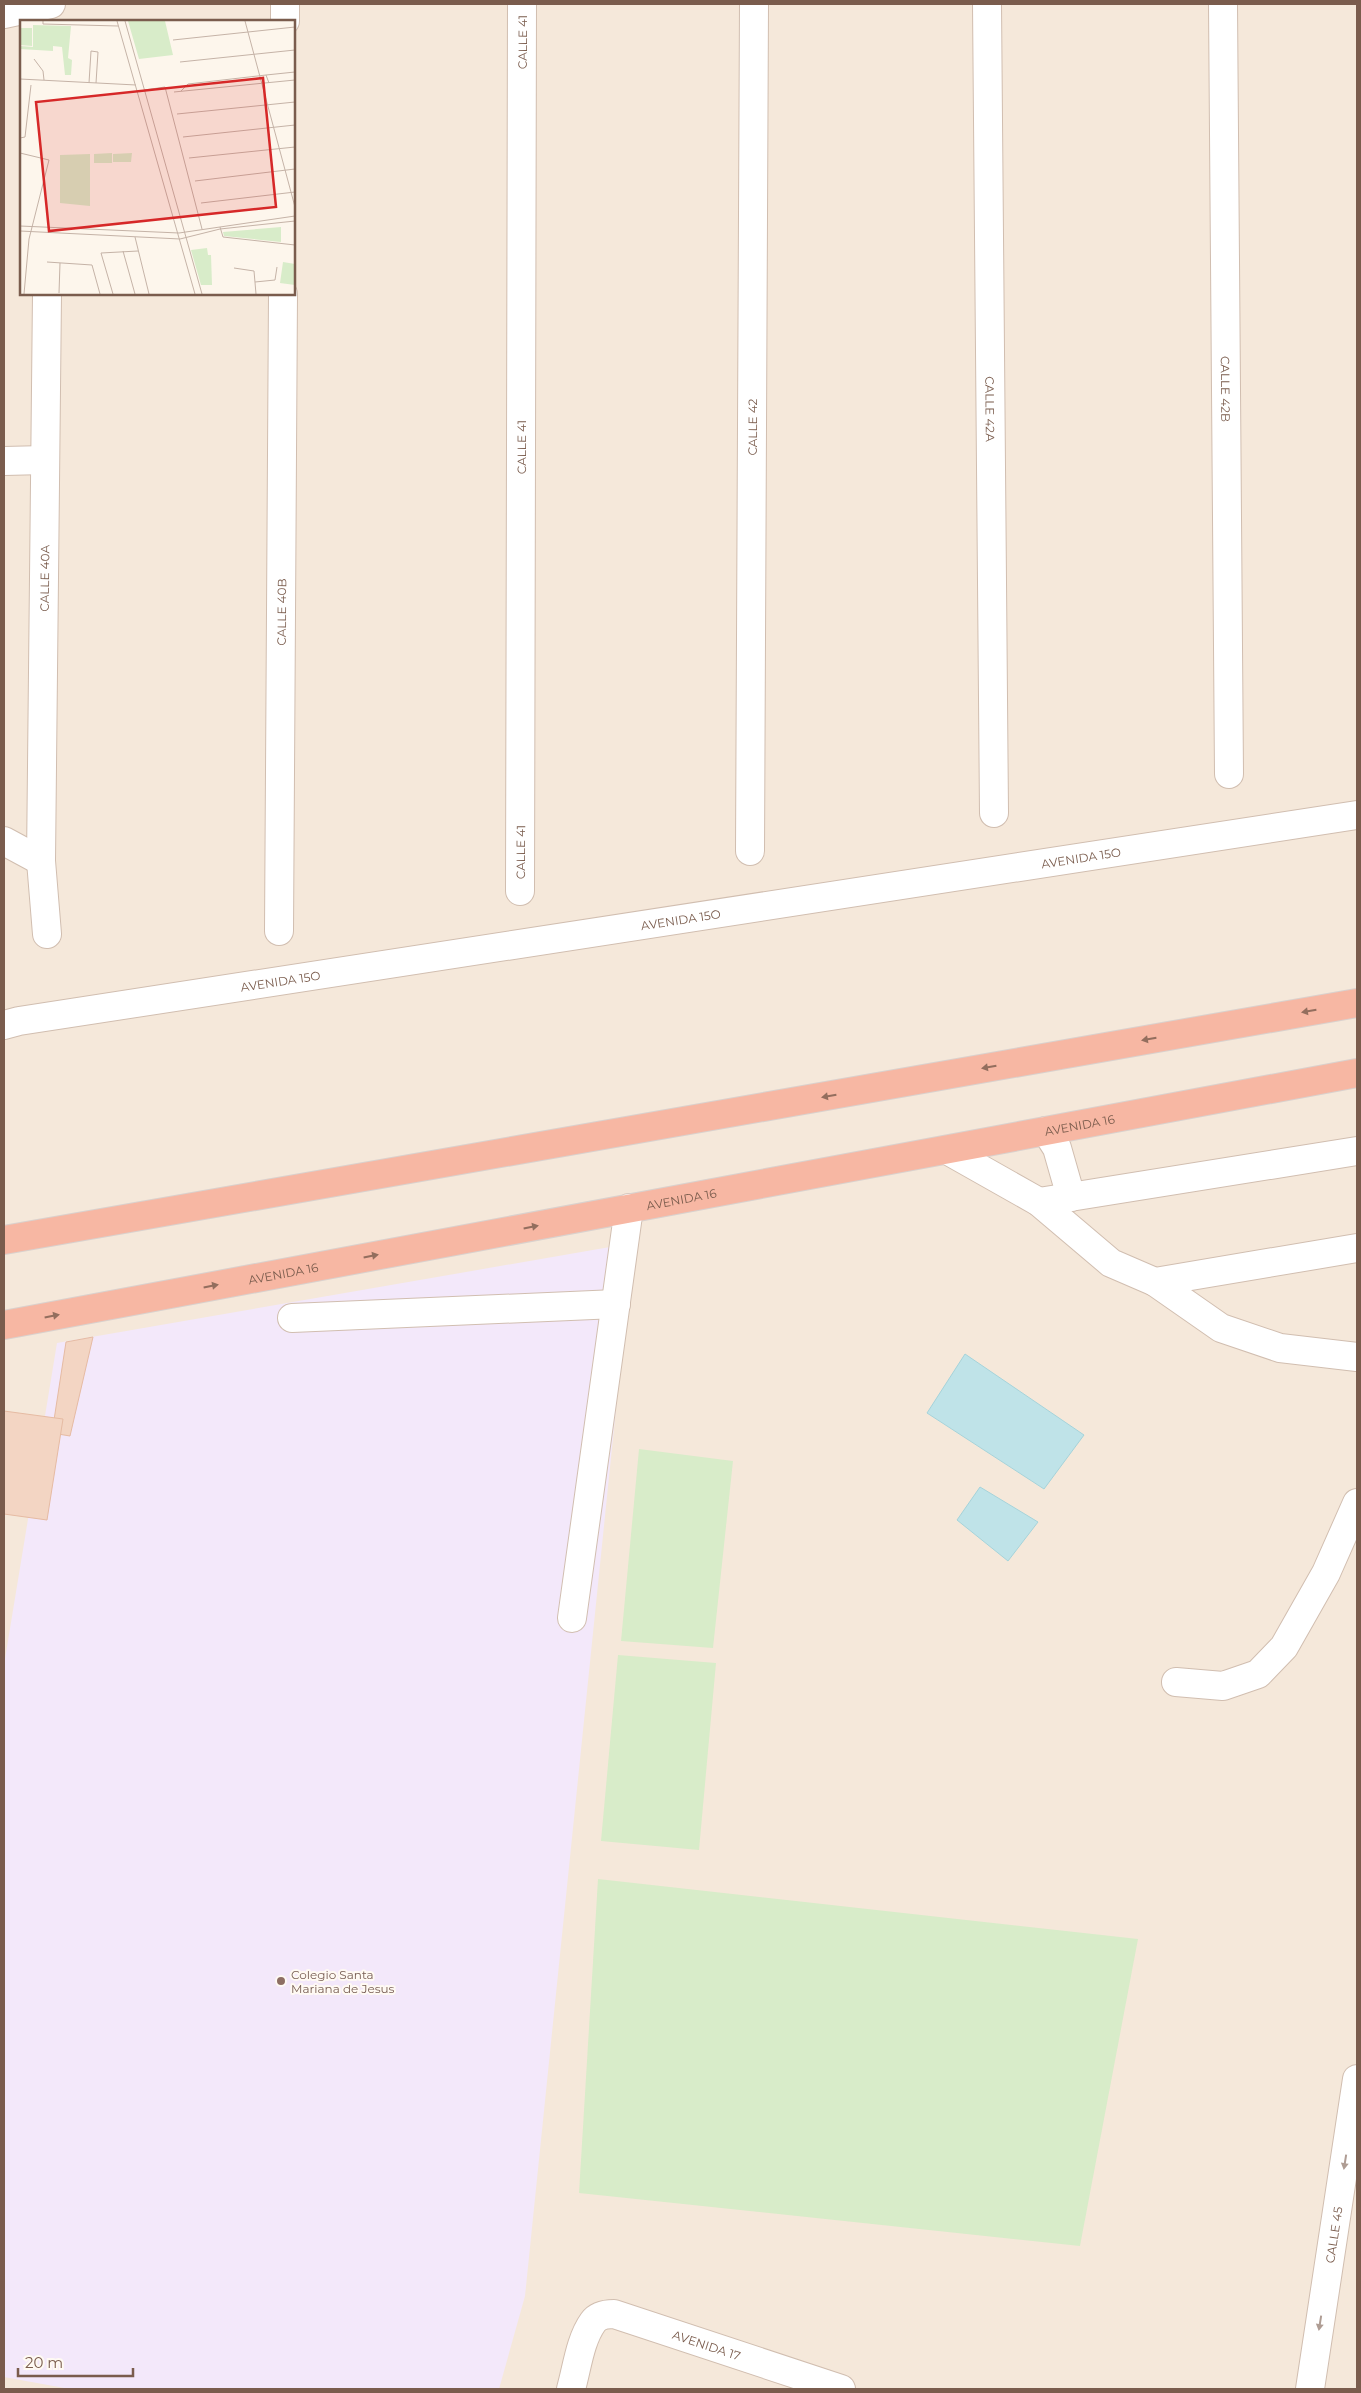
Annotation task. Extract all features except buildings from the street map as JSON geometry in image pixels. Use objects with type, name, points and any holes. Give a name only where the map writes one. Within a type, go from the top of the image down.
[{"type":"highway","points":[[4,1240],[1357,1003]]},
{"type":"highway","name":"AVENIDA 16","points":[[4,1325],[1357,1073]]},
{"type":"street","points":[[4,14],[50,4],[50,20]]},
{"type":"street","points":[[285,4],[285,20]]},
{"type":"street","name":"CALLE 41","points":[[520,891],[522,4]]},
{"type":"street","name":"CALLE 42","points":[[750,852],[754,4]]},
{"type":"street","name":"CALLE 42A","points":[[987,4],[994,813]]},
{"type":"street","name":"CALLE 42B","points":[[1223,4],[1229,774]]},
{"type":"street","name":"CALLE 40A","points":[[47,295],[41,861],[47,934]]},
{"type":"street","name":"CALLE 40B","points":[[279,931],[283,295]]},
{"type":"street","points":[[4,461],[45,460]]},
{"type":"street","name":"AVENIDA 15O","points":[[4,1025],[18,1021],[1357,815]]},
{"type":"street","points":[[4,841],[41,861]]},
{"type":"street","points":[[1046,1131],[1057,1148],[1071,1197]]},
{"type":"street","points":[[947,1150],[1039,1202],[1111,1262],[1156,1282],[1220,1328],[1280,1348],[1357,1357]]},
{"type":"street","points":[[1039,1202],[1357,1151]]},
{"type":"street","points":[[572,1618],[630,1208]]},
{"type":"street","points":[[1156,1282],[1357,1248]]},
{"type":"street","points":[[292,1318],[616,1304]]},
{"type":"street","points":[[1176,1682],[1223,1686],[1258,1674],[1284,1647],[1326,1573],[1357,1503]]},
{"type":"street","name":"CALLE 45","points":[[1310,2389],[1357,2080]]},
{"type":"street","name":"AVENIDA 17","points":[[571,2389],[585,2339],[593,2321],[603,2314],[614,2314],[841,2389]]},
{"type":"shaded area","points":[[4,4],[1357,4],[1357,2389],[4,2389]]},
{"type":"shaded area","name":"Colegio Santa Mariana de Jesus","points":[[633,1243],[525,2296],[499,2389],[70,2389],[4,2377],[4,1665],[57,1343]]},
{"type":"green space","points":[[639,1449],[733,1461],[713,1648],[621,1641]]},
{"type":"green space","points":[[618,1655],[716,1663],[699,1850],[601,1841]]},
{"type":"green space","points":[[598,1879],[1138,1939],[1080,2246],[579,2193]]},
{"type":"water","points":[[965,1354],[1084,1435],[1044,1489],[927,1413]]},
{"type":"water","points":[[980,1487],[1038,1522],[1008,1561],[957,1520]]},
{"type":"place","name":"Colegio Santa Mariana de Jesus","points":[[281,1981]]}]
